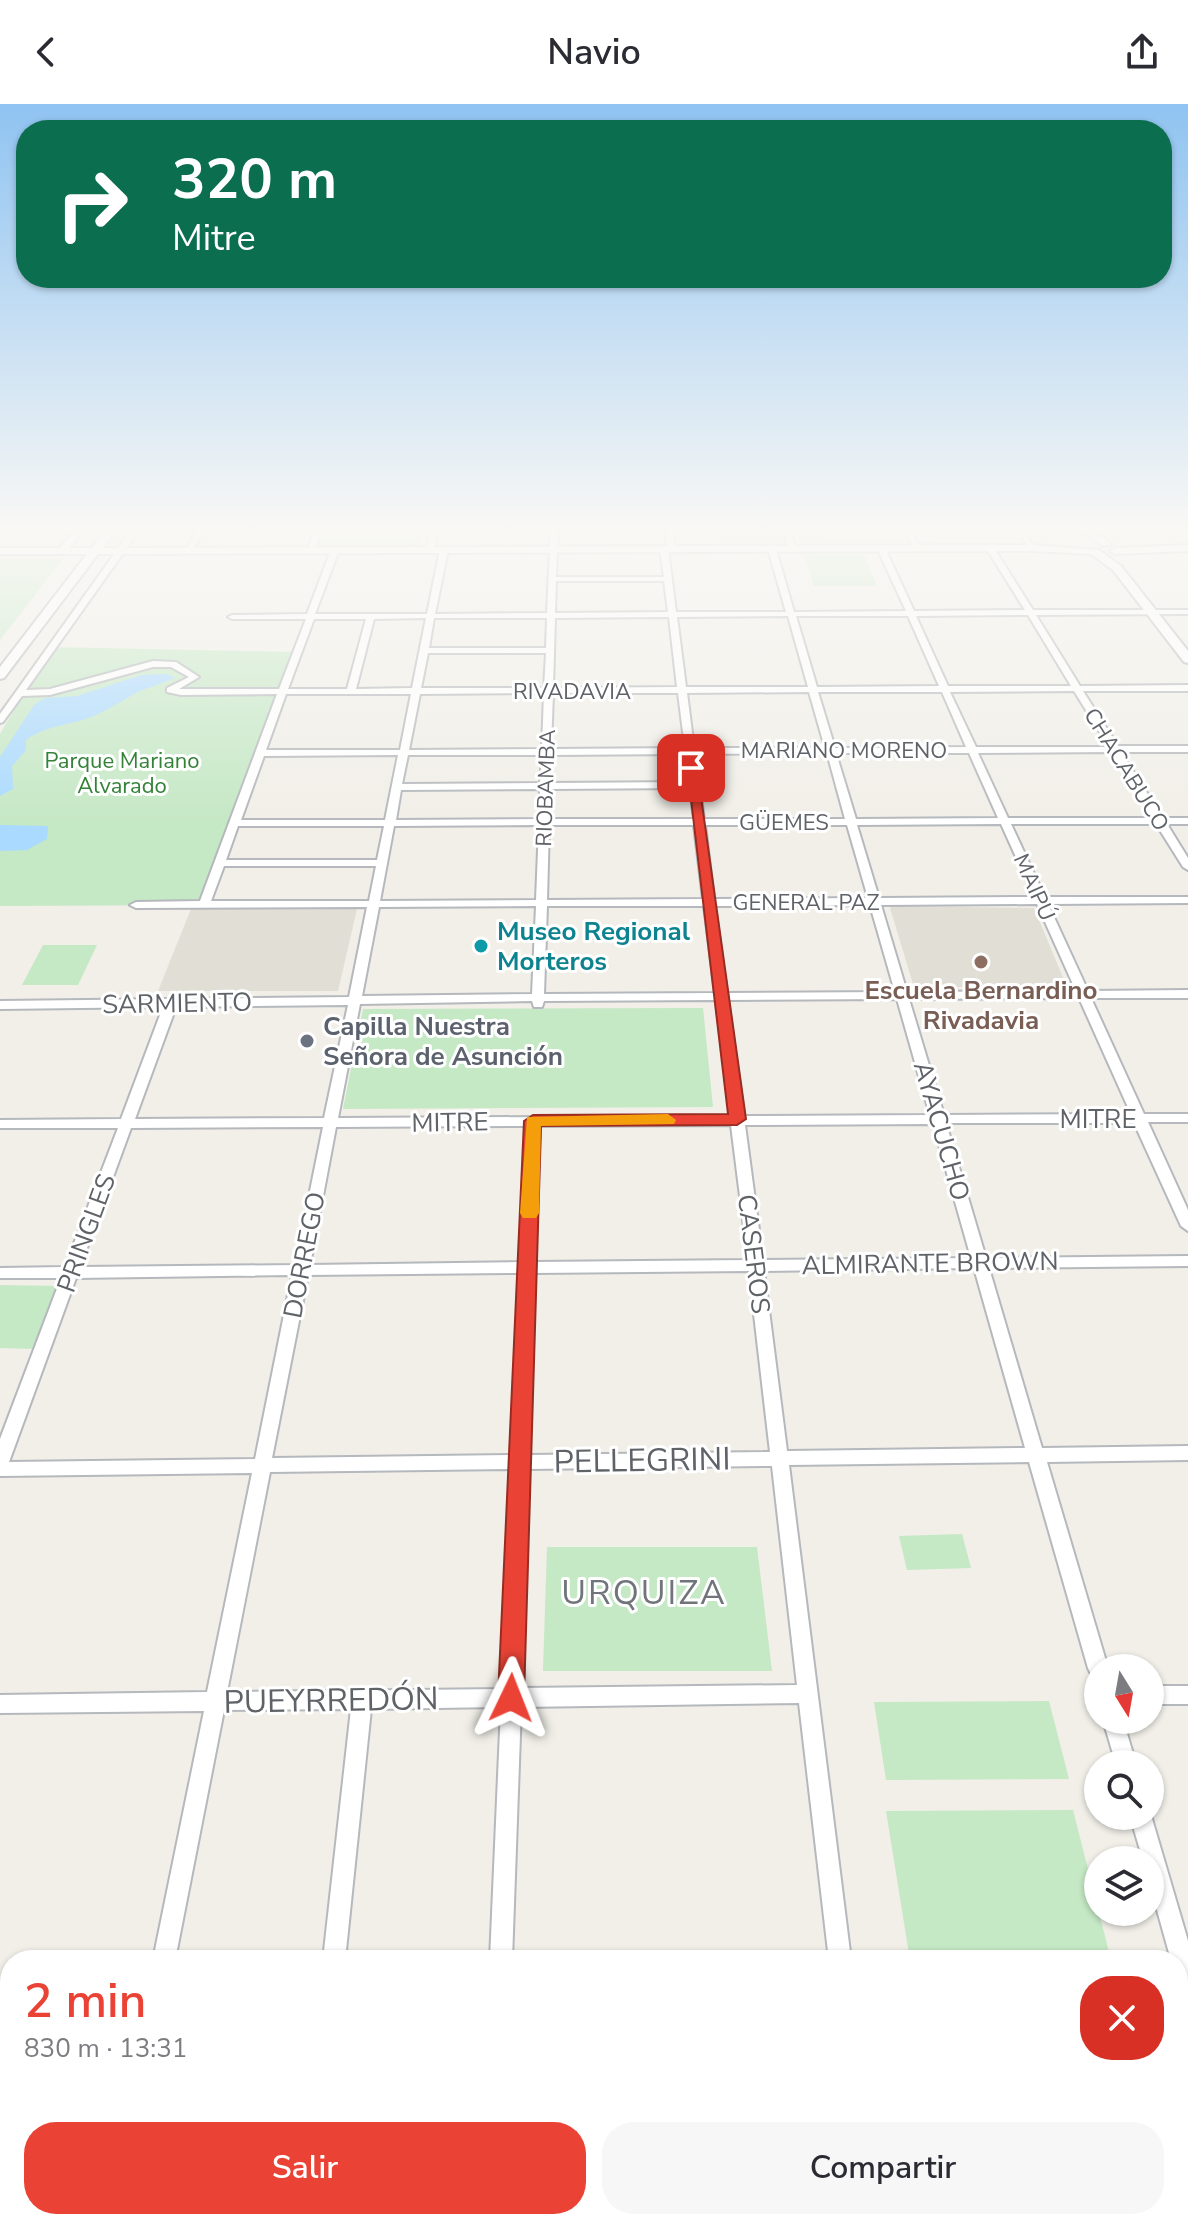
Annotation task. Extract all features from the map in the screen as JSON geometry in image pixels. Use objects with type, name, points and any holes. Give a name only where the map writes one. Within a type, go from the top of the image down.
[{"type":"street","points":[[0,675],[37,624]]},
{"type":"street","points":[[0,720],[69,624]]},
{"type":"street","points":[[204,905],[306,624]]},
{"type":"street","points":[[351,691],[369,624]]},
{"type":"street","name":"DORREGO","points":[[166,1950],[428,624]]},
{"type":"street","name":"RIOBAMBA","points":[[538,1001],[551,624]]},
{"type":"street","name":"CASEROS","points":[[672,624],[756,1265],[839,1950]]},
{"type":"street","name":"AYACUCHO","points":[[794,624],[1094,1654]]},
{"type":"street","name":"MAIPÚ","points":[[916,624],[1188,1226]]},
{"type":"street","name":"CHACABUCO","points":[[1037,624],[1188,867]]},
{"type":"street","points":[[1161,624],[1188,659]]},
{"type":"street","points":[[423,651],[550,650]]},
{"type":"street","name":"RIVADAVIA","points":[[19,693],[50,692],[81,681],[164,663],[180,667],[195,677],[171,692],[1188,688]]},
{"type":"street","name":"MARIANO MORENO","points":[[261,753],[1188,749]]},
{"type":"street","points":[[396,787],[693,785]]},
{"type":"street","name":"GÜEMES","points":[[236,823],[1188,821]]},
{"type":"street","points":[[220,863],[381,863]]},
{"type":"street","name":"GENERAL PAZ","points":[[136,905],[1188,900]]},
{"type":"street","name":"SARMIENTO","points":[[0,1005],[354,1001],[369,1005],[721,999],[1188,997]]},
{"type":"street","name":"PRINGLES","points":[[0,1462],[171,1003]]},
{"type":"street","name":"MITRE","points":[[0,1124],[1188,1118]]},
{"type":"street","points":[[501,1950],[533,1121]]},
{"type":"street","name":"ALMIRANTE BROWN","points":[[0,1273],[1188,1261]]},
{"type":"street","name":"PELLEGRINI","points":[[0,1469],[1188,1453]]},
{"type":"street","name":"PUEYRREDÓN","points":[[0,1704],[806,1694]]},
{"type":"street","points":[[1164,1695],[1188,1695]]},
{"type":"street","points":[[335,1950],[362,1700]]},
{"type":"street","points":[[1145,1830],[1179,1950]]},
{"type":"shaded area","name":"Escuela Bernardino Rivadavia","points":[[890,908],[1034,908],[1067,987],[919,987],[913,984]]},
{"type":"shaded area","points":[[191,909],[357,909],[338,991],[158,991]]},
{"type":"green space","points":[[0,624],[12,624],[0,640]]},
{"type":"green space","name":"Parque Mariano Alvarado","points":[[51,647],[297,652],[204,905],[0,906],[0,734]]},
{"type":"green space","points":[[43,945],[97,945],[78,985],[22,985]]},
{"type":"green space","points":[[703,1008],[713,1107],[343,1109],[363,1009]]},
{"type":"green space","points":[[0,1285],[60,1286],[35,1349],[0,1348]]},
{"type":"green space","points":[[962,1534],[971,1568],[907,1570],[899,1536]]},
{"type":"green space","points":[[547,1547],[757,1547],[772,1671],[543,1671]]},
{"type":"green space","points":[[1049,1701],[1069,1779],[886,1780],[874,1702]]},
{"type":"green space","points":[[1073,1810],[1084,1853],[1084,1926],[1102,1926],[1108,1950],[908,1950],[886,1811]]},
{"type":"water","points":[[167,674],[175,678],[139,692],[91,717],[26,740],[26,750],[12,766],[13,789],[0,796],[0,757],[34,705],[45,698],[77,696],[141,675]]},
{"type":"water","points":[[0,825],[48,826],[47,839],[27,850],[0,851]]},
{"type":"slow traffic","points":[[529,1213],[533,1121],[668,1120]]},
{"type":"place","name":"Museo Regional Morteros","points":[[481,946]]},
{"type":"place","name":"Escuela Bernardino Rivadavia","points":[[981,962]]},
{"type":"place","name":"Capilla Nuestra Señora de Asunción","points":[[307,1041]]},
{"type":"district","name":"URQUIZA","points":[[644,1592]]},
{"type":"route","points":[[511,1698],[533,1121],[737,1119],[691,768]]}]
